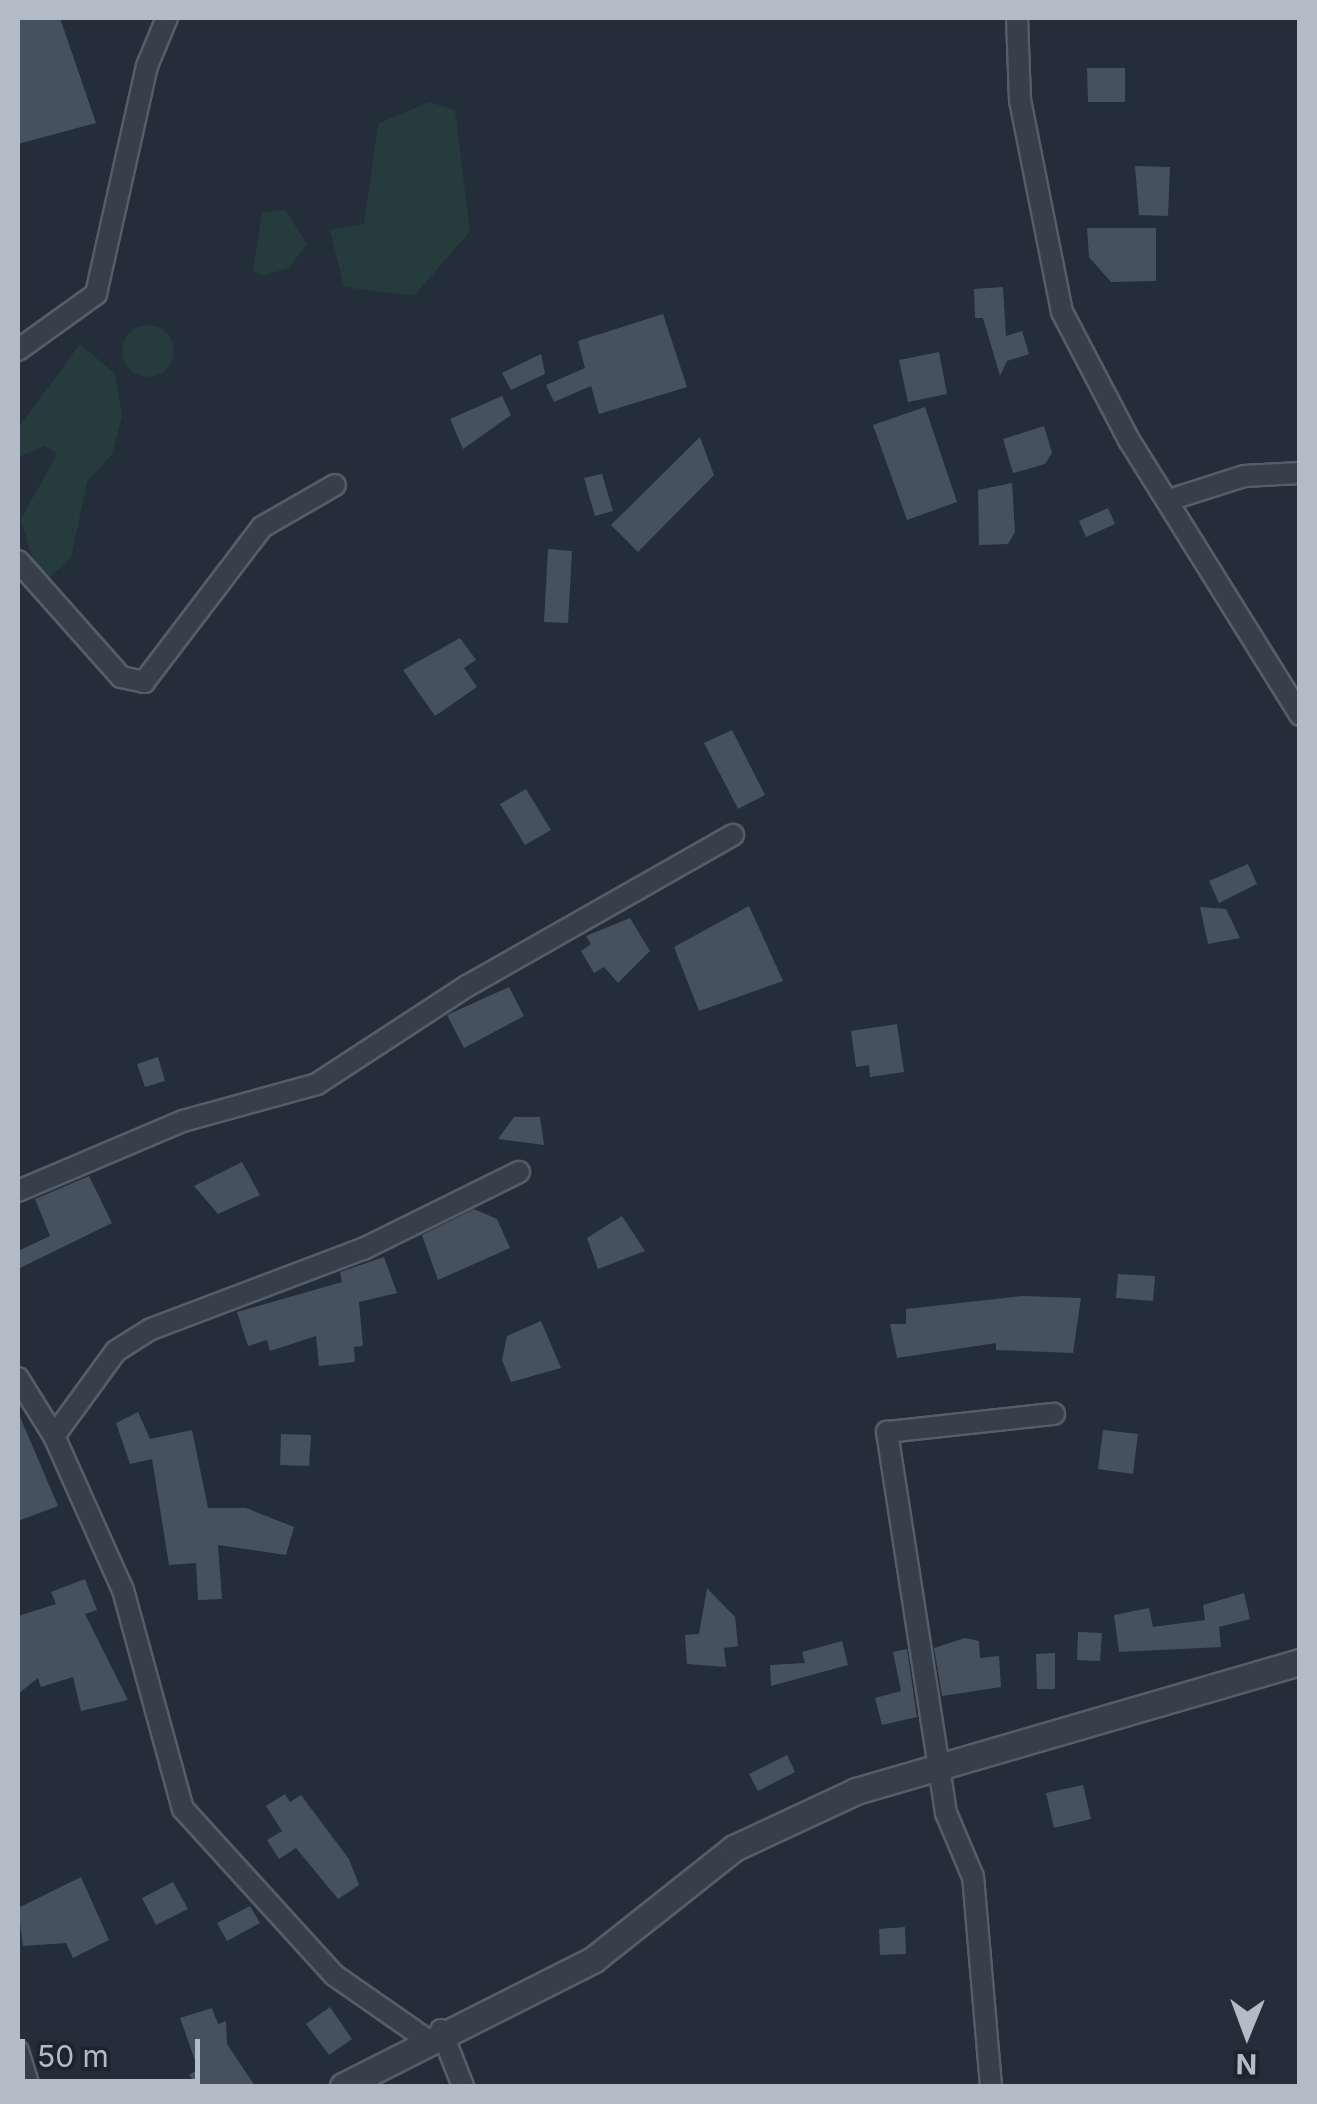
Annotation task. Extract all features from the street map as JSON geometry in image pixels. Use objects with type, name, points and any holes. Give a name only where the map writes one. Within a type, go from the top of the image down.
[{"type":"street","points":[[1016,18],[1020,100],[1062,312],[1169,500],[1300,715]]},
{"type":"street","points":[[18,350],[96,294],[158,23]]},
{"type":"street","points":[[1169,500],[1244,476],[1300,473]]},
{"type":"street","points":[[18,561],[121,677],[144,682],[262,527],[335,485]]},
{"type":"street","points":[[18,1191],[183,1120],[317,1084],[467,986],[733,835]]},
{"type":"street","points":[[54,1436],[116,1351],[151,1329],[363,1249],[519,1172]]},
{"type":"street","points":[[18,1378],[54,1436],[146,1654],[184,1809],[334,1974],[434,2035],[464,2086]]},
{"type":"street","points":[[991,2086],[973,1877],[939,1766],[887,1432],[1054,1414]]},
{"type":"street","points":[[344,2086],[434,2035],[594,1959],[734,1848],[856,1791],[1300,1662]]},
{"type":"street","points":[[18,2051],[29,2086]]},
{"type":"green space","points":[[429,102],[455,110],[470,231],[414,296],[344,287],[330,230],[364,224],[378,124]]},
{"type":"green space","points":[[285,210],[307,244],[289,268],[262,276],[253,270],[262,212]]},
{"type":"green space","points":[[148,325],[167,332],[174,351],[167,370],[148,377],[129,370],[122,351],[129,332]]},
{"type":"green space","points":[[80,344],[115,374],[122,416],[112,454],[87,482],[71,558],[50,577],[33,562],[21,519],[57,454],[45,446],[18,457],[18,428]]},
{"type":"building","points":[[18,18],[60,18],[96,123],[18,144]]},
{"type":"building","points":[[1087,68],[1125,68],[1125,102],[1088,102]]},
{"type":"building","points":[[1135,166],[1170,167],[1168,216],[1139,215]]},
{"type":"building","points":[[1087,228],[1156,228],[1156,281],[1111,282],[1089,257]]},
{"type":"building","points":[[1003,287],[1006,336],[1022,331],[1029,354],[1007,361],[1000,376],[983,318],[975,318],[974,289]]},
{"type":"building","points":[[663,314],[687,387],[599,414],[591,386],[554,402],[546,385],[585,368],[578,341]]},
{"type":"building","points":[[939,352],[947,394],[908,402],[899,360]]},
{"type":"building","points":[[541,354],[545,374],[511,390],[502,373]]},
{"type":"building","points":[[502,396],[511,415],[463,449],[450,419]]},
{"type":"building","points":[[925,407],[957,502],[907,520],[873,425]]},
{"type":"building","points":[[1044,426],[1052,453],[1045,464],[1013,473],[1003,439]]},
{"type":"building","points":[[700,437],[714,475],[638,552],[611,525]]},
{"type":"building","points":[[602,474],[613,511],[595,516],[584,478]]},
{"type":"building","points":[[1012,483],[1015,532],[1008,544],[979,545],[978,490]]},
{"type":"building","points":[[1108,508],[1115,524],[1086,537],[1079,521]]},
{"type":"building","points":[[548,549],[572,551],[568,623],[544,622]]},
{"type":"building","points":[[460,638],[476,660],[464,668],[477,687],[435,716],[403,670]]},
{"type":"building","points":[[732,730],[765,795],[738,809],[704,743]]},
{"type":"building","points":[[526,789],[551,830],[525,845],[500,804]]},
{"type":"building","points":[[1248,864],[1257,884],[1219,903],[1209,881]]},
{"type":"building","points":[[749,906],[783,981],[699,1011],[674,947]]},
{"type":"building","points":[[1200,907],[1226,909],[1240,938],[1208,944]]},
{"type":"building","points":[[630,918],[650,951],[618,983],[604,967],[594,973],[581,951],[591,944],[586,936]]},
{"type":"building","points":[[509,987],[524,1016],[464,1048],[447,1015]]},
{"type":"building","points":[[897,1024],[904,1072],[870,1077],[869,1065],[856,1067],[851,1031]]},
{"type":"building","points":[[158,1057],[165,1081],[145,1087],[137,1064]]},
{"type":"building","points":[[514,1117],[540,1117],[544,1145],[498,1139]]},
{"type":"building","points":[[242,1162],[260,1195],[218,1214],[194,1186]]},
{"type":"building","points":[[89,1176],[112,1223],[18,1269],[18,1251],[50,1236],[35,1199]]},
{"type":"building","points":[[474,1209],[497,1219],[510,1248],[438,1280],[422,1235]]},
{"type":"building","points":[[622,1216],[645,1251],[598,1269],[587,1238]]},
{"type":"building","points":[[384,1257],[397,1293],[359,1302],[363,1346],[354,1347],[355,1362],[319,1366],[316,1336],[270,1351],[267,1340],[248,1346],[237,1312],[342,1282],[340,1272]]},
{"type":"building","points":[[1118,1274],[1155,1276],[1153,1301],[1116,1298]]},
{"type":"building","points":[[1022,1296],[1081,1298],[1073,1353],[996,1350],[996,1343],[897,1358],[890,1324],[906,1324],[906,1309]]},
{"type":"building","points":[[541,1321],[561,1368],[511,1382],[502,1360],[507,1336]]},
{"type":"building","points":[[18,1412],[58,1506],[18,1521]]},
{"type":"building","points":[[138,1412],[150,1439],[192,1430],[208,1508],[246,1508],[294,1527],[286,1555],[218,1545],[222,1599],[198,1600],[196,1563],[169,1565],[152,1459],[130,1464],[116,1423]]},
{"type":"building","points":[[1103,1430],[1138,1434],[1133,1474],[1098,1469]]},
{"type":"building","points":[[281,1434],[311,1435],[309,1466],[280,1465]]},
{"type":"building","points":[[85,1579],[97,1610],[85,1614],[128,1700],[81,1711],[73,1677],[41,1687],[38,1678],[18,1694],[18,1616],[56,1604],[51,1592]]},
{"type":"building","points":[[707,1588],[735,1617],[738,1646],[724,1648],[726,1667],[687,1664],[685,1635],[699,1634]]},
{"type":"building","points":[[1244,1593],[1250,1619],[1219,1627],[1221,1647],[1119,1652],[1114,1615],[1149,1608],[1153,1627],[1205,1620],[1203,1605]]},
{"type":"building","points":[[1078,1632],[1102,1633],[1100,1661],[1077,1660]]},
{"type":"building","points":[[965,1638],[979,1641],[980,1658],[999,1656],[1001,1687],[942,1696],[934,1648]]},
{"type":"building","points":[[842,1641],[848,1665],[771,1686],[770,1665],[805,1663],[802,1652]]},
{"type":"building","points":[[907,1649],[917,1717],[882,1725],[875,1698],[901,1691],[893,1652]]},
{"type":"building","points":[[1055,1653],[1055,1689],[1037,1689],[1036,1654]]},
{"type":"building","points":[[787,1755],[795,1772],[758,1791],[749,1774]]},
{"type":"building","points":[[1083,1785],[1091,1819],[1054,1828],[1046,1793]]},
{"type":"building","points":[[285,1794],[290,1802],[301,1795],[349,1859],[359,1885],[338,1899],[296,1848],[279,1859],[267,1840],[282,1831],[266,1806]]},
{"type":"building","points":[[81,1877],[109,1940],[73,1958],[66,1943],[23,1946],[18,1908]]},
{"type":"building","points":[[173,1882],[188,1909],[156,1925],[142,1898]]},
{"type":"building","points":[[250,1906],[260,1923],[227,1941],[217,1923]]},
{"type":"building","points":[[905,1927],[906,1954],[880,1955],[879,1929]]},
{"type":"building","points":[[330,2007],[352,2039],[329,2055],[306,2024]]},
{"type":"building","points":[[212,2008],[218,2024],[226,2021],[227,2044],[255,2086],[197,2086],[189,2075],[198,2069],[180,2018]]}]
